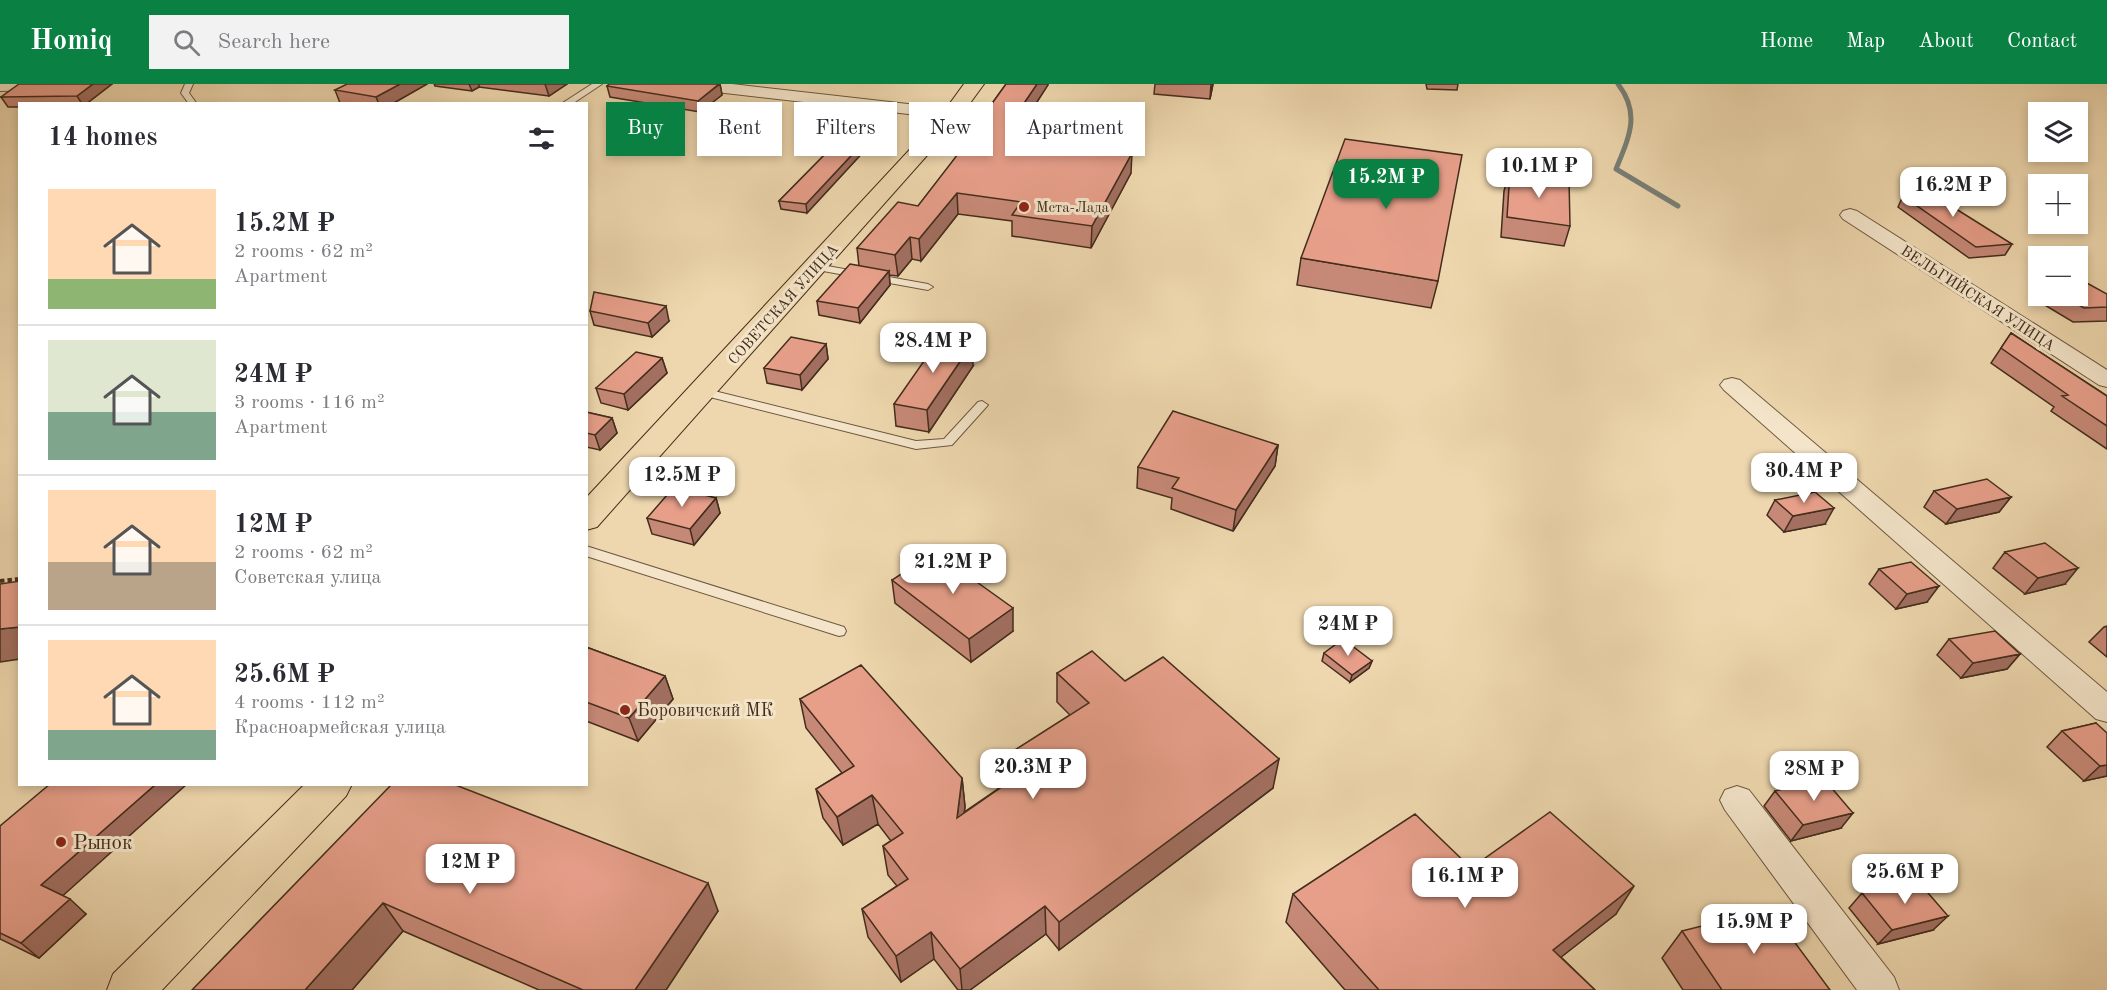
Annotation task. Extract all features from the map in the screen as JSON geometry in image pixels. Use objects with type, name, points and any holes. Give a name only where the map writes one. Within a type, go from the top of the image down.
[{"type":"main road","name":"СОВЕТСКАЯ УЛИЦА","points":[[961,102],[974,84]]},
{"type":"main road","name":"СОВЕТСКАЯ УЛИЦА","points":[[588,517],[915,156]]},
{"type":"main road","points":[[130,990],[330,786]]},
{"type":"street","points":[[0,86],[80,84]]},
{"type":"street","points":[[690,84],[909,109]]},
{"type":"street","name":"ВЕЛЬГИЙСКАЯ УЛИЦА","points":[[1850,215],[2107,380]]},
{"type":"street","points":[[1732,385],[2107,710]]},
{"type":"street","points":[[1737,800],[1880,990]]},
{"type":"lane","points":[[189,84],[185,93],[192,102]]},
{"type":"lane","points":[[568,102],[598,84]]},
{"type":"lane","points":[[816,267],[928,287]]},
{"type":"lane","points":[[702,392],[916,445],[948,442],[982,405]]},
{"type":"lane","points":[[588,552],[839,631]]},
{"type":"path","points":[[0,581],[18,579]]},
{"type":"building","points":[[19,84],[93,84],[77,96],[1,97]]},
{"type":"building","points":[[347,84],[400,84],[376,97],[335,90]]},
{"type":"building","points":[[609,84],[719,84],[698,101],[607,86]]},
{"type":"building","points":[[1006,84],[1037,84],[1025,102],[1005,102],[1005,156],[1130,156],[1092,226],[1012,215],[1021,202],[957,193],[919,239],[910,237],[895,255],[857,248],[898,202],[918,206],[956,156],[993,156],[993,102]]},
{"type":"building","points":[[1345,139],[1462,155],[1438,281],[1301,258]]},
{"type":"building","points":[[823,156],[851,156],[806,204],[779,201]]},
{"type":"building","points":[[1510,171],[1569,179],[1570,226],[1507,217]]},
{"type":"building","points":[[1913,182],[2012,244],[1976,247],[1903,196]]},
{"type":"building","points":[[850,264],[889,271],[858,308],[817,301]]},
{"type":"building","points":[[2088,284],[2107,294],[2107,307],[2084,308],[2080,306],[2088,306]]},
{"type":"building","points":[[594,292],[666,306],[648,323],[590,311]]},
{"type":"building","points":[[2011,333],[2107,396],[2107,426],[2062,396],[2068,395],[2001,348]]},
{"type":"building","points":[[791,337],[826,344],[800,375],[764,368]]},
{"type":"building","points":[[940,338],[972,344],[927,410],[894,404]]},
{"type":"building","points":[[636,352],[662,358],[624,394],[596,388]]},
{"type":"building","points":[[1173,411],[1278,445],[1236,510],[1172,488],[1179,478],[1138,467]]},
{"type":"building","points":[[588,412],[612,418],[595,435],[588,433]]},
{"type":"building","points":[[1987,479],[2011,497],[1957,509],[1934,491]]},
{"type":"building","points":[[674,487],[716,498],[690,529],[647,518]]},
{"type":"building","points":[[1815,492],[1834,508],[1793,516],[1775,500]]},
{"type":"building","points":[[2045,543],[2078,568],[2038,578],[2005,552]]},
{"type":"building","points":[[935,552],[1013,608],[969,639],[892,580]]},
{"type":"building","points":[[1911,562],[1939,586],[1907,594],[1879,569]]},
{"type":"building","points":[[18,581],[18,627],[0,629],[0,584]]},
{"type":"building","points":[[1995,631],[2020,654],[1973,663],[1949,639]]},
{"type":"building","points":[[1343,639],[1372,661],[1352,675],[1324,653]]},
{"type":"building","points":[[588,648],[665,676],[629,718],[588,703]]},
{"type":"building","points":[[1092,651],[1125,681],[1163,657],[1279,759],[1059,922],[1045,906],[960,969],[931,932],[896,956],[862,909],[908,879],[883,846],[903,833],[872,795],[837,817],[816,789],[854,766],[800,699],[861,665],[962,778],[957,818],[1023,772],[1007,755],[1089,703],[1057,673]]},
{"type":"building","points":[[2096,723],[2107,733],[2107,765],[2100,766],[2062,731]]},
{"type":"building","points":[[1824,779],[1853,813],[1803,825],[1775,791]]},
{"type":"building","points":[[48,786],[154,786],[41,885],[70,899],[21,943],[0,933],[0,826]]},
{"type":"building","points":[[390,786],[458,786],[708,883],[635,990],[583,990],[383,903],[305,990],[192,990]]},
{"type":"building","points":[[1550,812],[1634,886],[1553,950],[1595,990],[1379,990],[1293,894],[1415,814],[1471,868]]},
{"type":"building","points":[[1916,879],[1948,916],[1892,930],[1862,893]]},
{"type":"building","points":[[1770,909],[1830,990],[1722,990],[1682,931]]},
{"type":"waterway","points":[[1618,84],[1625,95],[1631,116],[1628,136],[1616,169],[1678,206]]},
{"type":"place","name":"Мста-Лада","points":[[1024,207]]},
{"type":"place","name":"Боровичский МК","points":[[625,710]]},
{"type":"place","name":"Рынок","points":[[61,842]]}]
